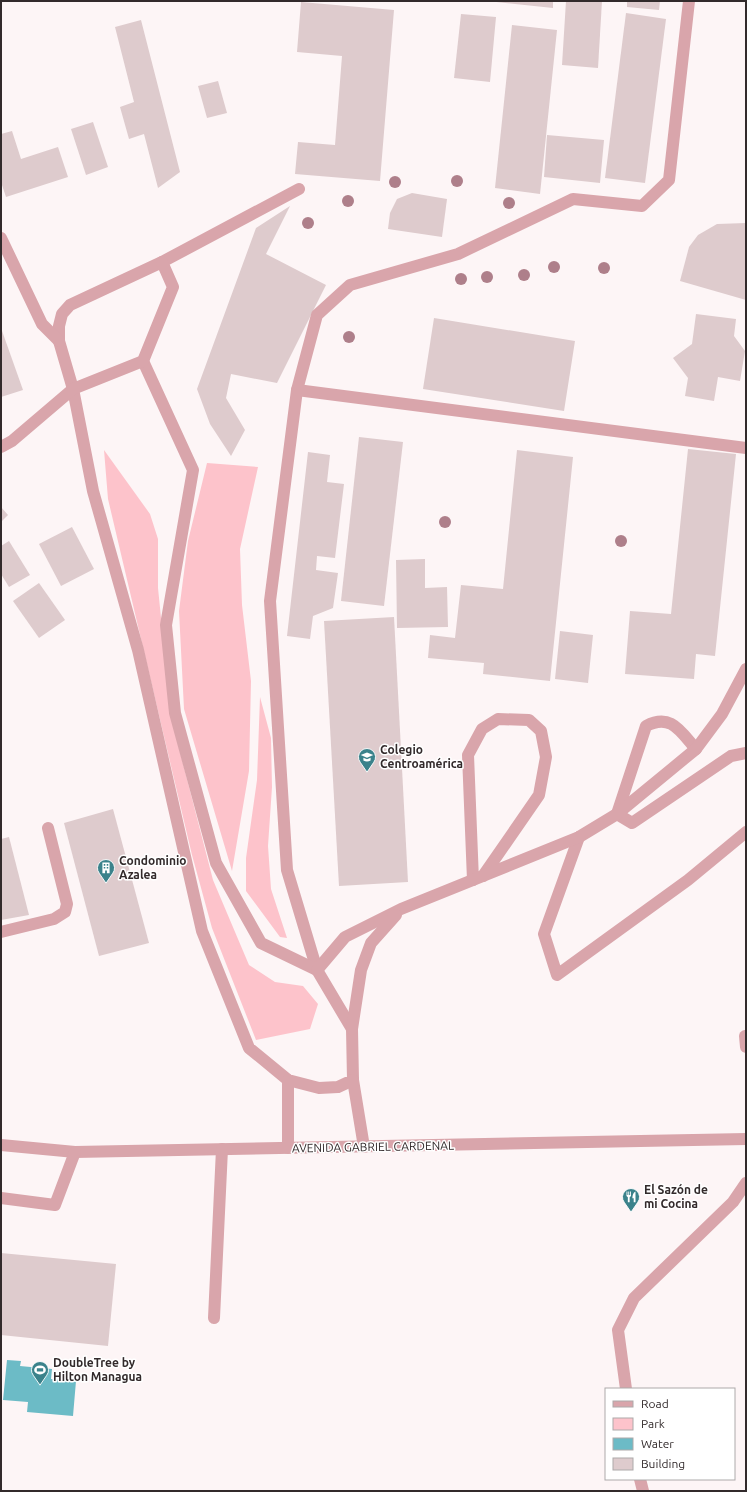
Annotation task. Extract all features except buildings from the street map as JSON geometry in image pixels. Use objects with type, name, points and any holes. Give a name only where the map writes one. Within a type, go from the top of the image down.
[{"type":"street","points":[[352,1029],[318,970],[287,870],[270,600],[297,390],[317,315],[350,285],[458,254],[573,199],[642,206],[669,180],[689,1]]},
{"type":"street","points":[[299,189],[162,262],[70,305],[62,314],[59,326],[59,342],[73,389],[92,491],[138,650],[202,931],[249,1048],[288,1080],[319,1088],[338,1087],[353,1080]]},
{"type":"street","points":[[1,238],[42,324],[59,342]]},
{"type":"street","points":[[162,262],[173,287],[143,362],[193,470],[166,625],[175,713],[216,863],[261,943],[318,970]]},
{"type":"street","points":[[1,447],[7,440],[73,389],[143,362]]},
{"type":"street","points":[[297,390],[746,448]]},
{"type":"street","points":[[318,970],[345,937],[400,909],[579,837],[617,814],[696,749],[722,714],[746,669]]},
{"type":"street","points":[[498,719],[529,720],[541,731],[546,757],[539,795],[478,878],[468,755],[482,729],[498,719]]},
{"type":"street","points":[[617,814],[646,726],[656,720],[665,721],[677,728],[696,749]]},
{"type":"street","points":[[617,814],[632,823],[731,756],[746,753]]},
{"type":"street","points":[[1,932],[54,919],[65,912],[67,904],[48,828]]},
{"type":"street","points":[[579,837],[544,934],[558,975],[688,880],[746,832]]},
{"type":"street","points":[[364,1147],[353,1080],[352,1029],[361,970],[371,943],[400,909]]},
{"type":"street","points":[[288,1080],[288,1148]]},
{"type":"street","name":"AVENIDA GABRIEL CARDENAL","points":[[1,1145],[75,1152],[746,1139]]},
{"type":"street","points":[[214,1318],[222,1149]]},
{"type":"street","points":[[1,1198],[55,1205],[75,1152]]},
{"type":"street","points":[[626,1388],[618,1330],[634,1298],[733,1202],[746,1183]]},
{"type":"street","points":[[640,1480],[643,1491]]},
{"type":"green space","points":[[104,450],[150,514],[158,539],[158,588],[171,717],[213,880],[249,965],[275,982],[303,986],[318,1004],[310,1029],[256,1040],[212,928],[192,855],[108,499]]},
{"type":"green space","points":[[207,463],[258,467],[240,549],[242,605],[251,681],[249,771],[232,871],[184,709],[179,611],[188,541]]},
{"type":"green space","points":[[260,697],[271,738],[272,787],[268,846],[271,889],[287,938],[280,937],[246,891],[246,858],[257,780]]},
{"type":"water","name":"DoubleTree by Hilton Managua","points":[[7,1360],[21,1361],[20,1366],[52,1369],[51,1379],[76,1381],[73,1416],[27,1412],[28,1402],[3,1400]]},
{"type":"place","name":"Colegio Centroamérica","points":[[367,772]]},
{"type":"place","name":"Condominio Azalea","points":[[106,883]]},
{"type":"place","name":"El Sazón de mi Cocina","points":[[631,1212]]},
{"type":"place","name":"DoubleTree by Hilton Managua","points":[[40,1385]]}]
